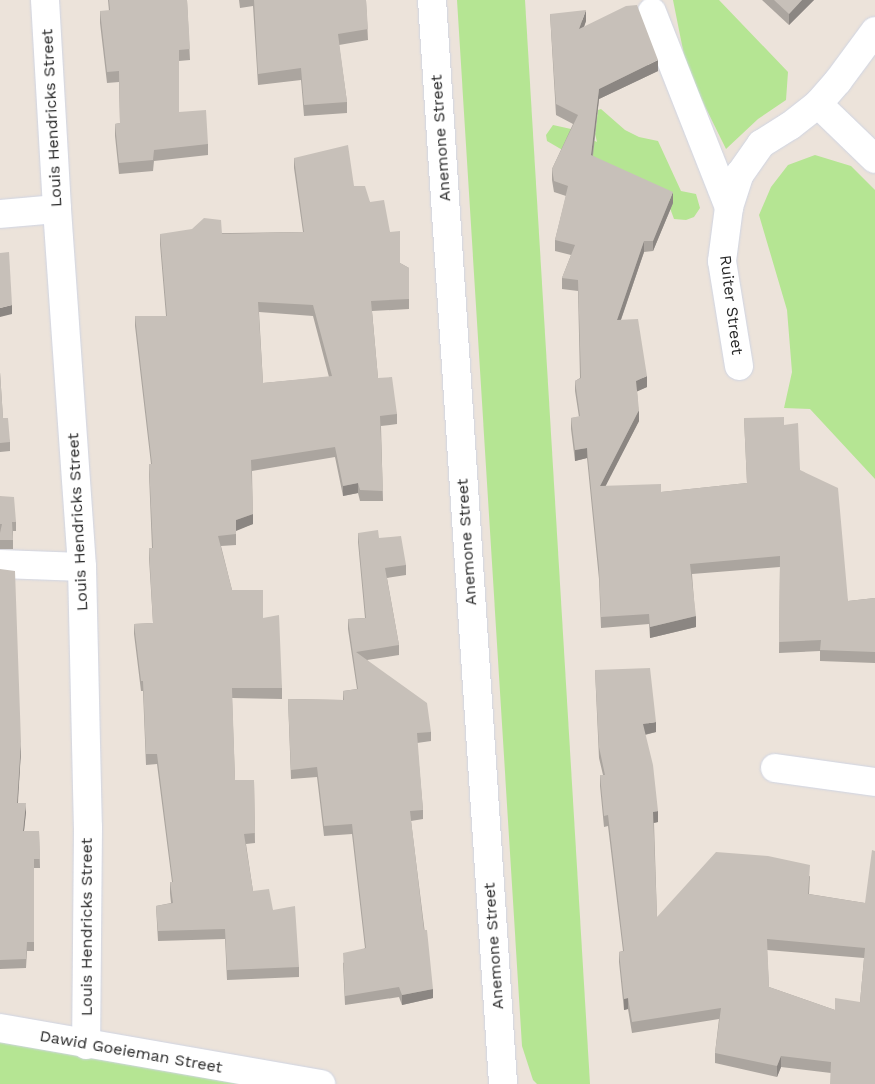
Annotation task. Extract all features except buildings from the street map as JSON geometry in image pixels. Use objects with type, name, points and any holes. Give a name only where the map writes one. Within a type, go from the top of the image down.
[{"type":"street","name":"Louis Hendricks Street","points":[[45,0],[57,209],[82,567],[88,837],[86,1045]]},
{"type":"street","name":"Anemone Street","points":[[432,0],[503,1084]]},
{"type":"street","points":[[652,12],[728,207]]},
{"type":"street","name":"Ruiter Street","points":[[739,366],[722,261],[728,207],[740,174],[761,144],[790,126],[818,104],[838,81],[875,31]]},
{"type":"street","points":[[818,104],[875,159]]},
{"type":"street","points":[[0,214],[57,209]]},
{"type":"street","points":[[0,564],[82,567]]},
{"type":"street","points":[[775,768],[875,782]]},
{"type":"street","name":"Dawid Goeieman Street","points":[[0,1028],[86,1045],[321,1084]]},
{"type":"green space","points":[[457,0],[525,0],[590,1084],[537,1084],[533,1080],[522,1046]]},
{"type":"green space","points":[[673,0],[719,0],[788,72],[786,100],[758,119],[726,149],[687,70]]},
{"type":"green space","points":[[601,109],[625,130],[639,137],[658,141],[681,191],[696,194],[700,208],[694,217],[686,220],[674,219],[667,200],[583,162],[547,141],[546,135],[553,125],[571,129],[597,142],[595,134],[598,110]]},
{"type":"green space","points":[[815,155],[851,166],[875,190],[875,479],[810,409],[784,408],[792,372],[787,310],[759,215],[771,187],[788,165]]},
{"type":"green space","points":[[0,1036],[321,1084],[0,1084]]}]
